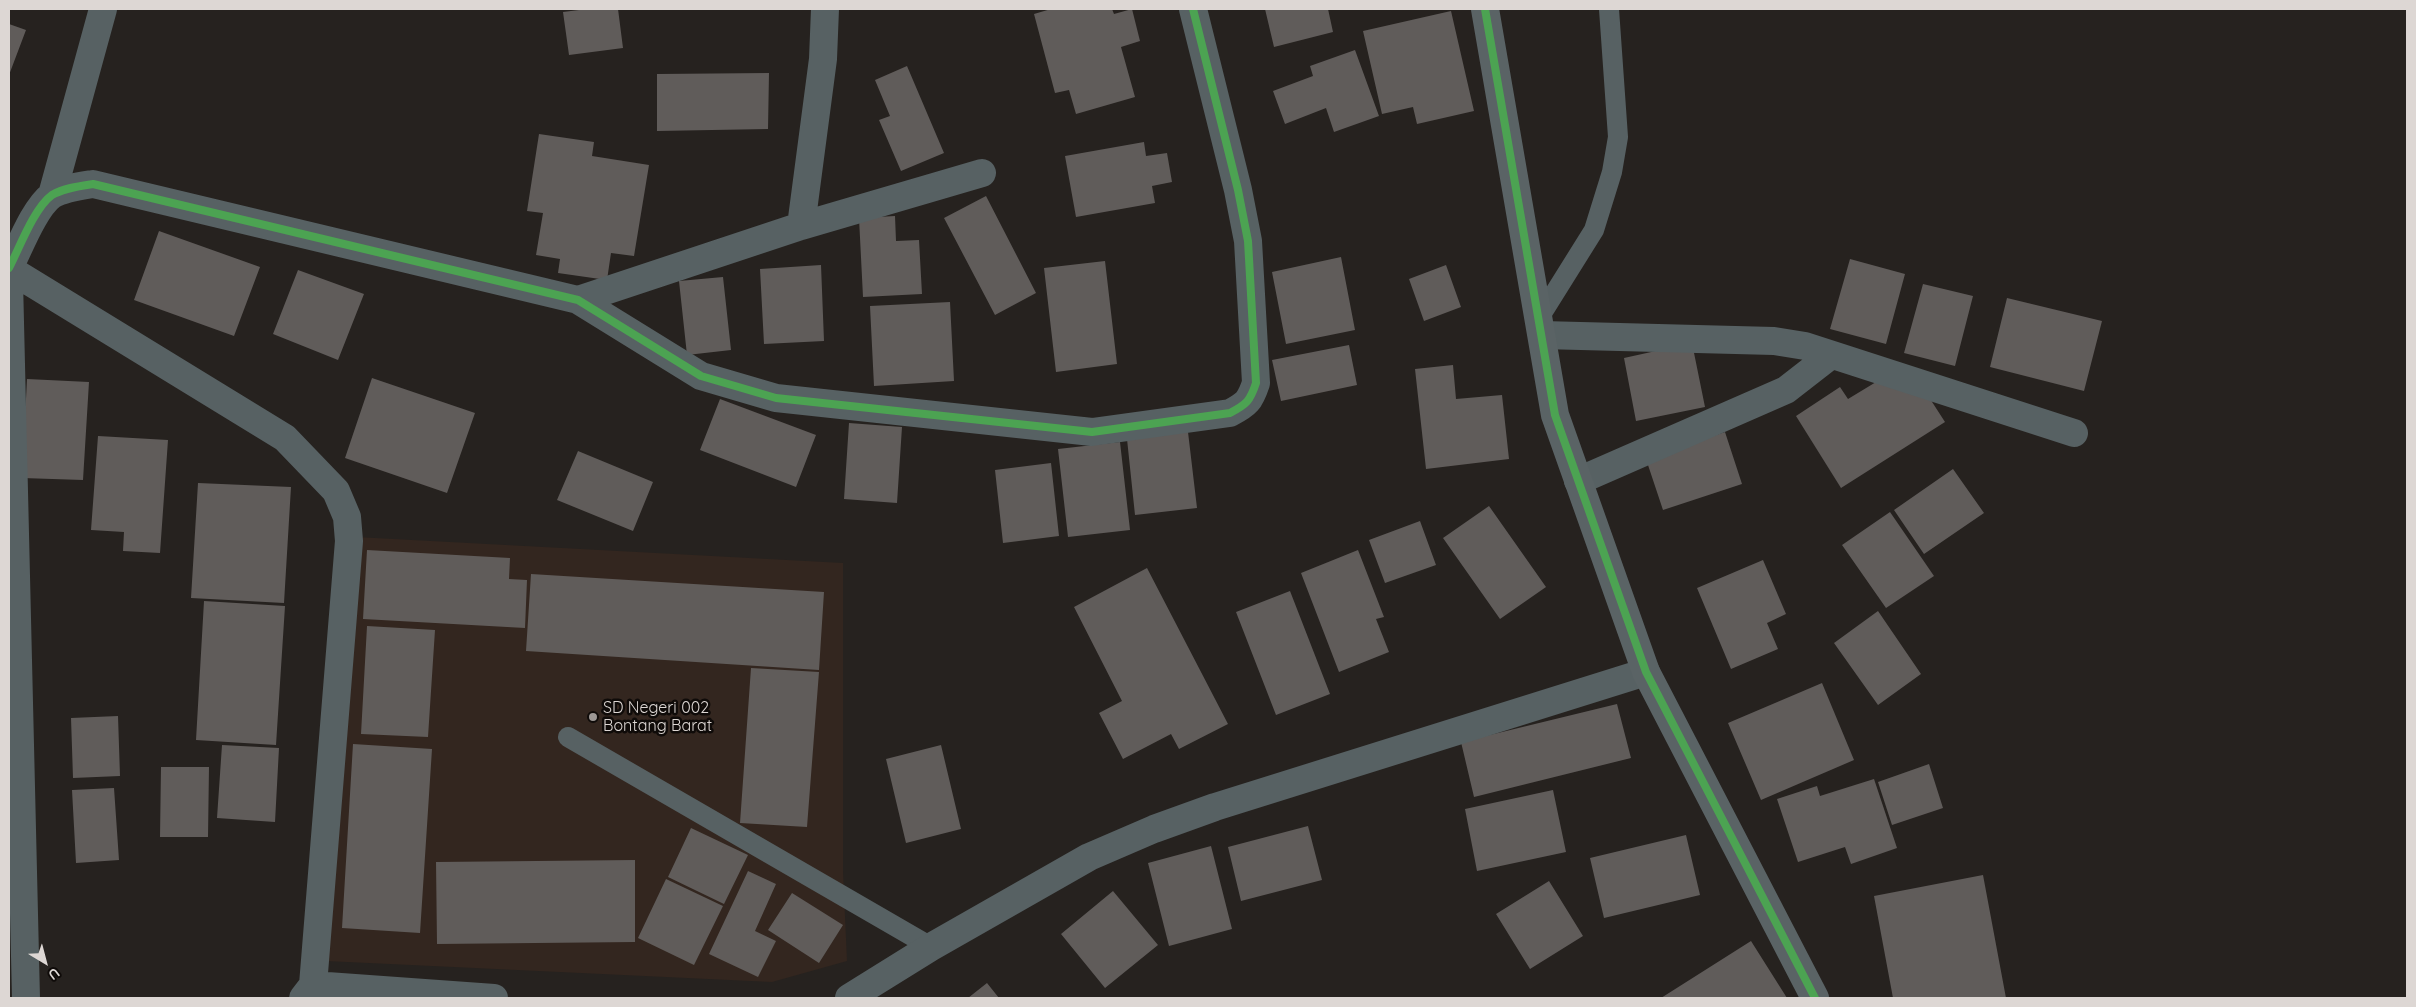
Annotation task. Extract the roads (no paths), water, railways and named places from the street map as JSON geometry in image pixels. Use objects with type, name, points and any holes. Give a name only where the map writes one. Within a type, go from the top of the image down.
[{"type":"street","points":[[52,196],[103,9]]},
{"type":"street","points":[[801,226],[822,59],[826,9]]},
{"type":"street","points":[[494,998],[322,993],[349,541],[347,517],[336,491],[285,438],[9,269],[39,210],[52,196],[72,188],[93,184],[578,300],[701,376],[776,398],[1021,426],[1092,432],[1230,413],[1250,399],[1256,383],[1248,241],[1238,190],[1193,9]]},
{"type":"street","points":[[1485,9],[1555,415],[1646,672],[1815,998]]},
{"type":"street","points":[[578,300],[801,226],[982,173]]},
{"type":"street","points":[[9,280],[26,998]]},
{"type":"street","points":[[1541,326],[1774,341],[1805,346],[2074,433]]},
{"type":"street","points":[[1578,481],[1786,390],[1832,355]]},
{"type":"street","points":[[849,998],[931,947],[1089,857],[1154,829],[1215,807],[1646,672]]},
{"type":"lane","points":[[1541,326],[1594,230],[1612,172],[1618,137],[1609,9]]},
{"type":"lane","points":[[568,737],[931,947]]},
{"type":"place","name":"SD Negeri 002 Bontang Barat","points":[[593,717]]}]
